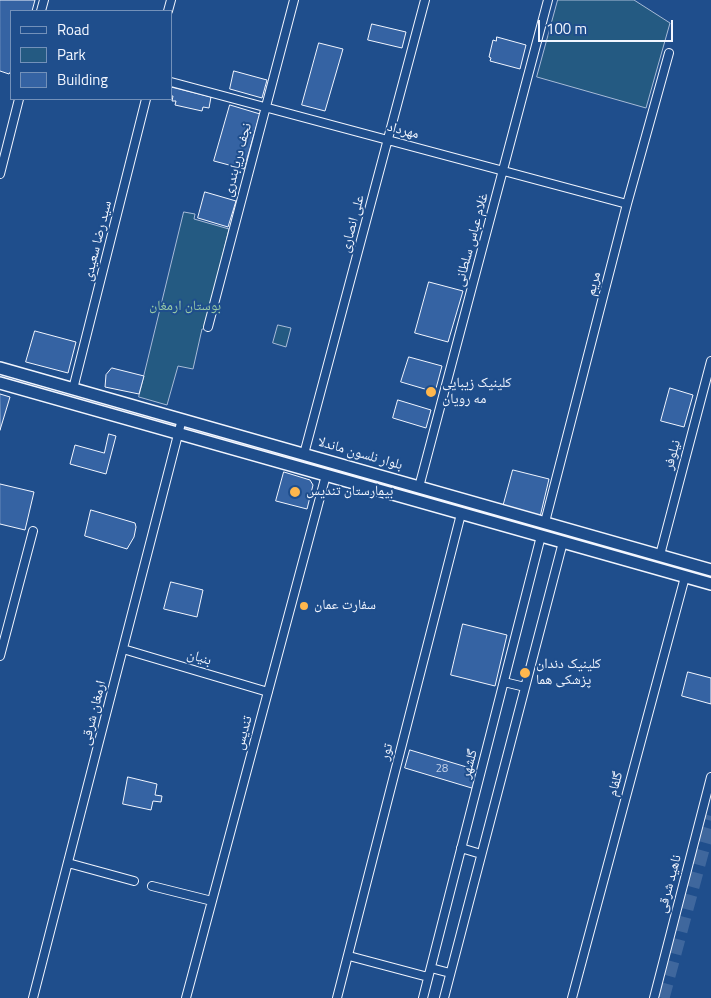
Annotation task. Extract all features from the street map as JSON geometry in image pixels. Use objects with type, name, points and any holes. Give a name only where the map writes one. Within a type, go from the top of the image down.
[{"type":"main road","name":"بلوار نلسون ماندلا","points":[[0,368],[711,570]]},
{"type":"main road","points":[[0,383],[711,584]]},
{"type":"street","name":"نجف دریابندری","points":[[208,327],[294,0]]},
{"type":"street","name":"علی انصاری","points":[[304,454],[425,0]]},
{"type":"street","name":"غلام عباس سلطانی","points":[[420,487],[548,0]]},
{"type":"street","name":"مریم","points":[[545,522],[627,204],[669,53]]},
{"type":"street","name":"مهرداد","points":[[172,82],[627,204]]},
{"type":"street","points":[[0,174],[19,100]]},
{"type":"street","name":"سید رضا سعیدی","points":[[73,388],[146,100]]},
{"type":"street","name":"نیلوفر","points":[[660,555],[711,361]]},
{"type":"street","name":"ارمغان شرقی","points":[[33,998],[182,420]]},
{"type":"street","name":"تندیس","points":[[186,998],[326,475]]},
{"type":"street","name":"تور","points":[[337,998],[461,514]]},
{"type":"street","points":[[0,656],[33,532]]},
{"type":"street","name":"گلشهر","points":[[423,998],[541,536]]},
{"type":"street","points":[[444,998],[563,542]]},
{"type":"street","name":"گلفام","points":[[572,998],[684,577]]},
{"type":"street","name":"بنیان","points":[[123,649],[268,692]]},
{"type":"street","points":[[504,682],[525,687]]},
{"type":"street","name":"ناهید شرقی","points":[[654,998],[711,777]]},
{"type":"street","points":[[461,848],[481,854]]},
{"type":"street","points":[[68,863],[134,881]]},
{"type":"street","points":[[152,886],[212,901]]},
{"type":"street","points":[[349,956],[428,977]]},
{"type":"street","points":[[431,968],[450,973]]},
{"type":"green space","points":[[558,0],[634,0],[670,23],[646,108],[537,77]]},
{"type":"green space","name":"بوستان ارمغان","points":[[184,212],[195,214],[194,219],[229,229],[205,329],[202,329],[193,369],[178,366],[167,405],[139,397]]},
{"type":"green space","points":[[278,325],[291,328],[286,347],[273,343]]},
{"type":"building","points":[[0,0],[35,0],[32,10],[10,10],[10,72],[9,74],[0,71]]},
{"type":"building","points":[[372,24],[406,32],[402,48],[368,40]]},
{"type":"building","points":[[497,37],[526,45],[520,69],[490,61],[491,58],[489,57],[493,40],[496,41]]},
{"type":"building","points":[[319,43],[343,49],[325,111],[302,105]]},
{"type":"building","points":[[234,71],[267,80],[262,98],[230,89]]},
{"type":"building","points":[[172,87],[211,97],[209,108],[203,107],[202,111],[175,105],[176,101],[172,101]]},
{"type":"building","points":[[230,105],[260,114],[244,169],[214,161]]},
{"type":"building","points":[[205,192],[236,201],[228,227],[198,218]]},
{"type":"building","points":[[429,282],[463,291],[448,342],[415,333]]},
{"type":"building","points":[[35,331],[76,342],[68,373],[26,362]]},
{"type":"building","points":[[409,357],[442,366],[435,392],[401,382]]},
{"type":"building","points":[[112,368],[144,376],[139,394],[105,387],[106,375]]},
{"type":"building","points":[[670,388],[693,395],[684,427],[661,421]]},
{"type":"building","points":[[0,394],[10,397],[0,430]]},
{"type":"building","points":[[398,400],[431,410],[426,428],[393,418]]},
{"type":"building","points":[[109,434],[116,436],[106,474],[70,464],[75,445],[104,453]]},
{"type":"building","points":[[513,470],[549,479],[540,517],[503,507]]},
{"type":"building","name":"بیمارستان تندیس","points":[[284,472],[310,480],[313,485],[307,509],[276,501]]},
{"type":"building","points":[[0,484],[34,492],[25,530],[0,524]]},
{"type":"building","points":[[91,510],[135,523],[134,537],[127,549],[85,536]]},
{"type":"building","points":[[171,582],[203,590],[197,617],[164,609]]},
{"type":"building","points":[[463,624],[507,635],[495,686],[451,675]]},
{"type":"building","points":[[688,672],[711,678],[711,704],[682,696]]},
{"type":"building","points":[[410,750],[480,771],[475,789],[405,768]]},
{"type":"building","points":[[128,777],[157,784],[155,795],[162,796],[161,802],[153,801],[151,810],[123,804]]},
{"type":"tunnel","points":[[662,998],[711,816]]},
{"type":"place","name":"کلینیک زیبایی مه رویان","points":[[431,392]]},
{"type":"place","name":"بیمارستان تندیس","points":[[295,492]]},
{"type":"place","name":"سفارت عمان","points":[[304,606]]},
{"type":"place","name":"کلینیک دندان پزشکی هما","points":[[525,673]]}]
